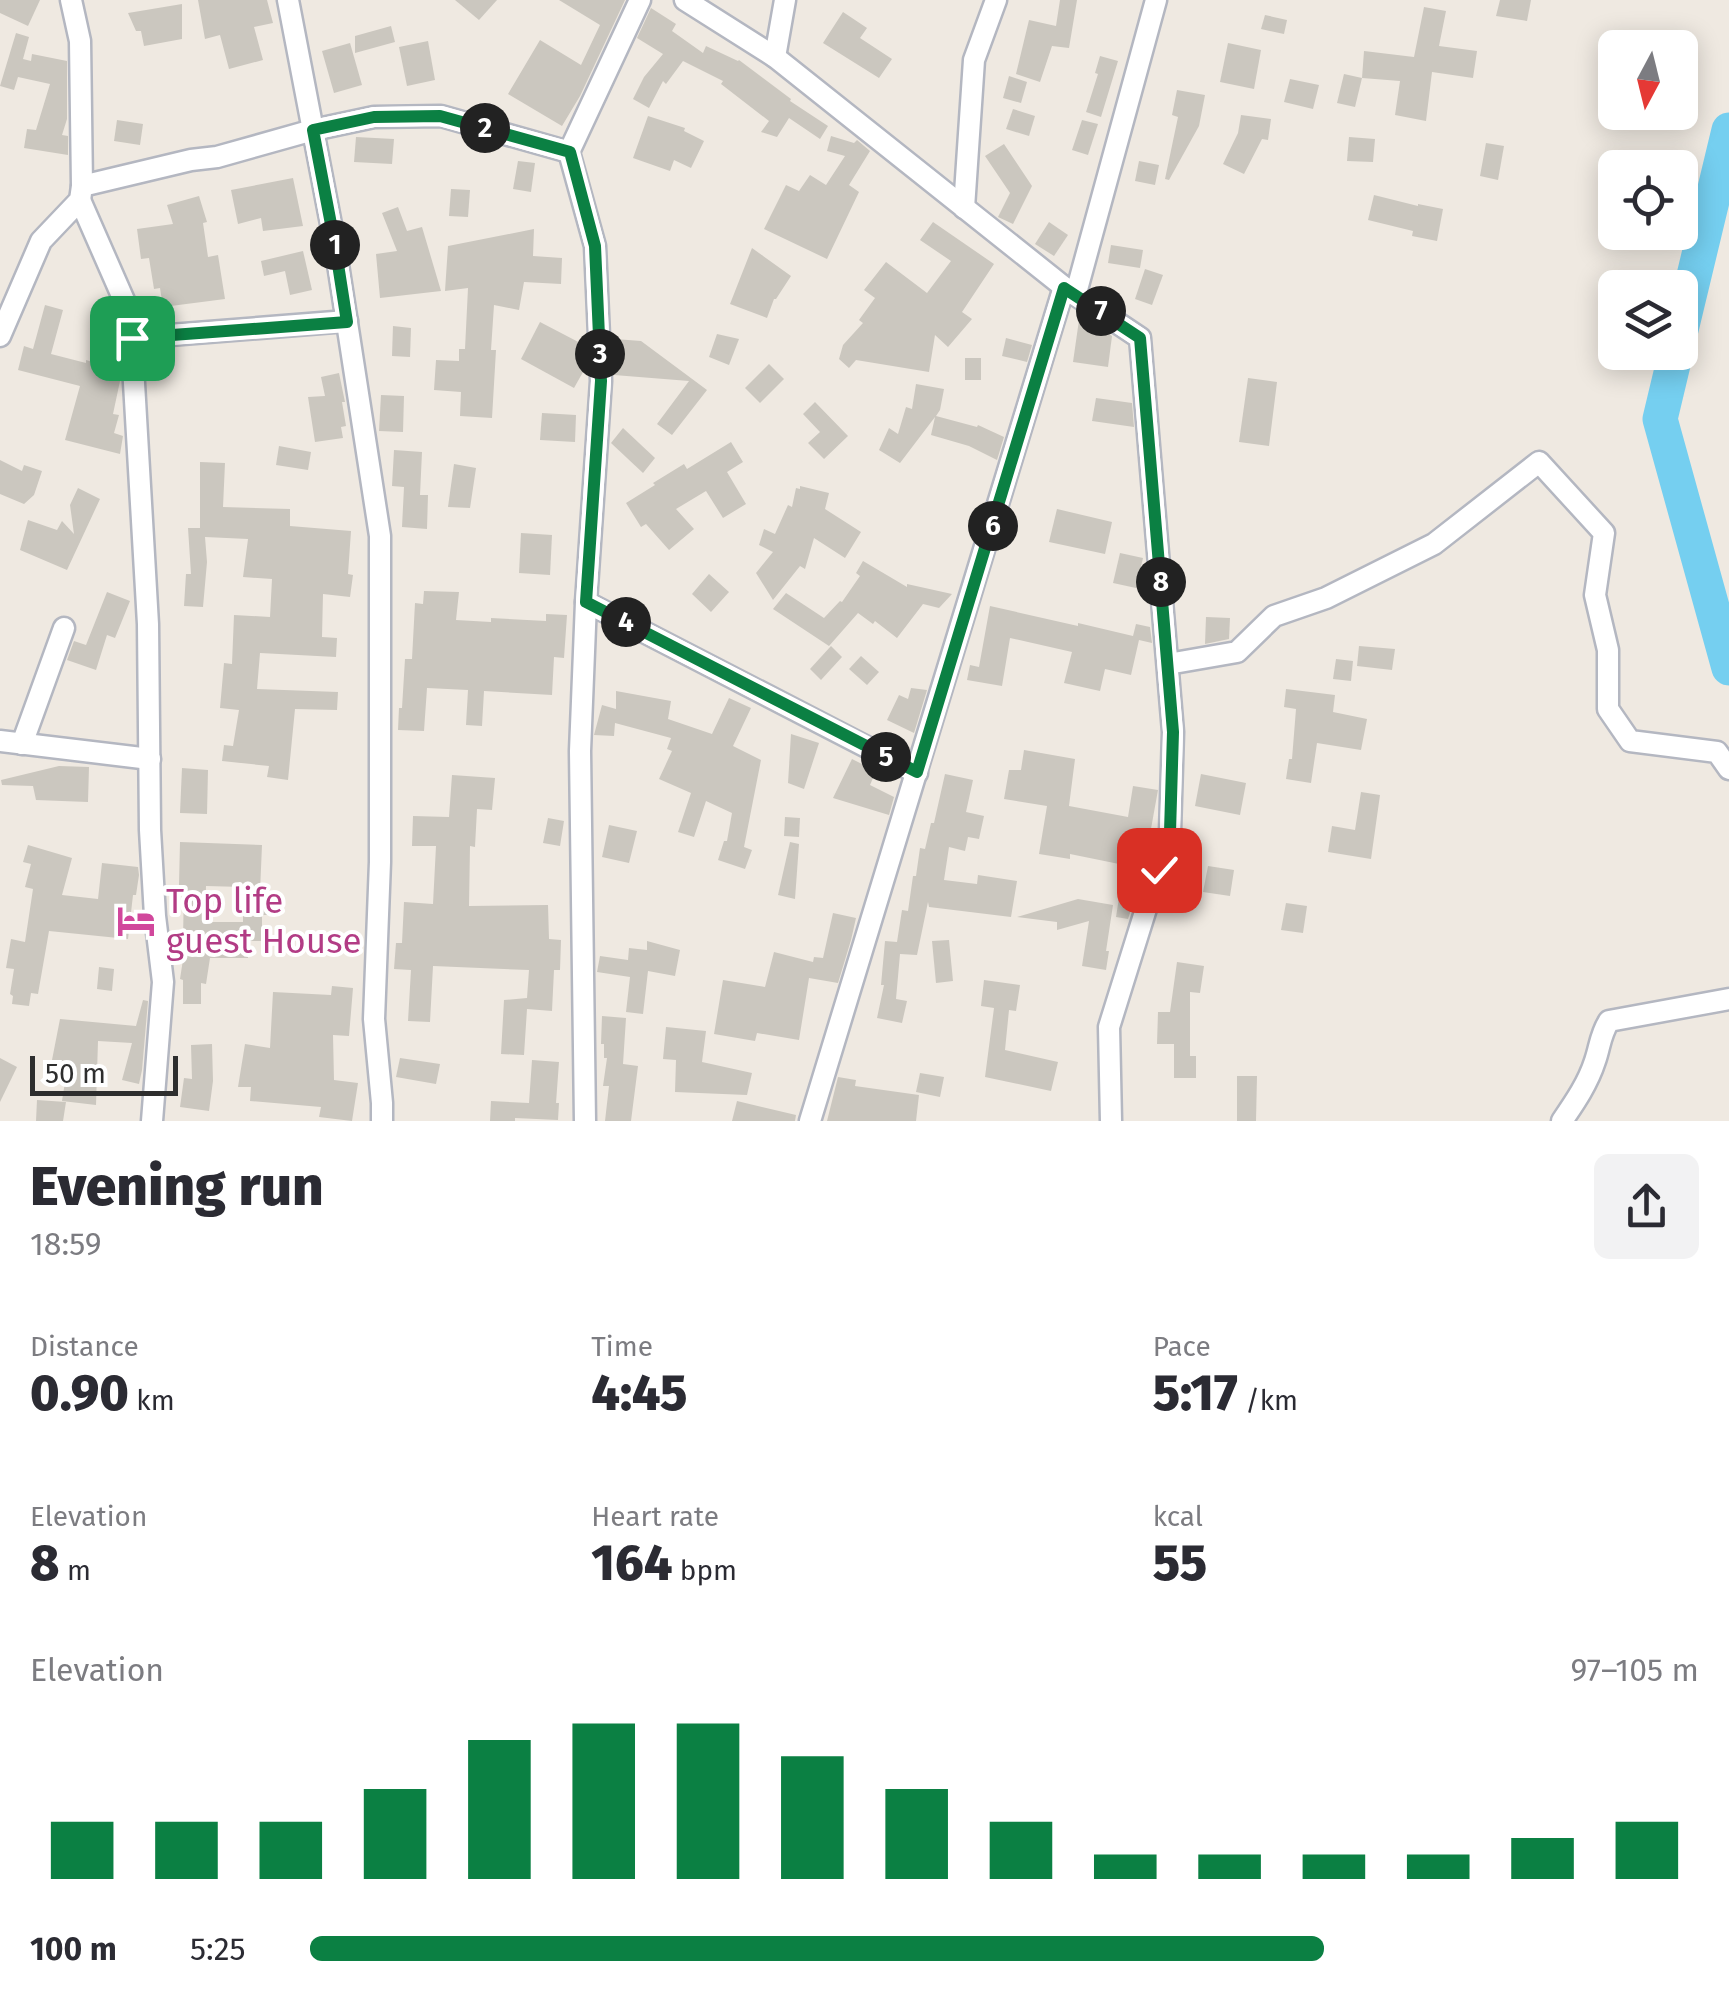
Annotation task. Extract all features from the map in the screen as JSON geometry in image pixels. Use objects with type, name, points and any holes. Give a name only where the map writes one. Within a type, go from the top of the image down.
[{"type":"street","points":[[71,0],[80,41],[81,193],[130,314],[132,338],[148,624],[150,830],[164,982],[152,1121]]},
{"type":"street","points":[[288,0],[335,245],[380,536],[380,862],[374,1019],[382,1121]]},
{"type":"street","points":[[584,1121],[580,750],[601,381],[595,246],[570,152],[640,0]]},
{"type":"street","points":[[685,0],[775,58],[1070,290],[1140,338],[1173,732],[1170,832],[1109,1027],[1111,1121]]},
{"type":"street","points":[[775,58],[785,0]]},
{"type":"street","points":[[964,208],[974,60],[996,0]]},
{"type":"street","points":[[810,1121],[1070,290],[1156,0]]},
{"type":"street","points":[[0,336],[41,241],[81,193],[191,160],[217,157],[374,117],[440,116],[570,152]]},
{"type":"street","points":[[132,338],[347,322]]},
{"type":"street","points":[[1168,664],[1238,652],[1274,616],[1326,598],[1434,544],[1538,462],[1604,533],[1595,596],[1608,650],[1608,709],[1630,741],[1716,752],[1729,769]]},
{"type":"street","points":[[586,602],[917,772]]},
{"type":"street","points":[[22,744],[64,628]]},
{"type":"street","points":[[0,741],[150,759]]},
{"type":"street","points":[[1562,1121],[1596,1060],[1601,1034],[1609,1022],[1729,999]]},
{"type":"building","points":[[0,0],[40,0],[28,26],[0,13]]},
{"type":"building","points":[[198,0],[267,0],[273,23],[254,27],[263,60],[229,69],[220,35],[205,39]]},
{"type":"building","points":[[455,0],[497,0],[479,20]]},
{"type":"building","points":[[559,0],[625,0],[562,126],[508,94],[540,40],[581,65],[600,25]]},
{"type":"building","points":[[1060,0],[1077,0],[1069,48],[1052,46],[1040,82],[1016,74],[1029,20],[1056,26]]},
{"type":"building","points":[[1500,0],[1531,0],[1527,21],[1496,16]]},
{"type":"building","points":[[182,4],[182,39],[144,46],[141,31],[136,31],[128,13]]},
{"type":"building","points":[[1424,7],[1446,11],[1439,46],[1477,51],[1473,78],[1432,72],[1426,121],[1395,115],[1400,81],[1362,78],[1364,51],[1414,57]]},
{"type":"building","points":[[651,8],[676,24],[672,31],[703,53],[706,46],[739,60],[828,126],[820,139],[789,118],[777,137],[761,132],[769,121],[721,84],[723,81],[683,61],[666,84],[663,81],[649,108],[633,99],[644,77],[663,54],[637,38]]},
{"type":"building","points":[[843,12],[867,28],[860,38],[892,59],[879,78],[823,43]]},
{"type":"building","points":[[1265,15],[1287,20],[1284,34],[1261,29]]},
{"type":"building","points":[[391,26],[395,42],[355,53],[355,36]]},
{"type":"building","points":[[16,33],[29,37],[23,59],[31,61],[32,54],[67,61],[67,119],[62,135],[68,136],[68,155],[24,148],[27,129],[36,130],[50,84],[18,77],[14,90],[0,86]]},
{"type":"building","points":[[428,41],[435,80],[407,86],[399,47]]},
{"type":"building","points":[[350,43],[362,85],[334,93],[322,51]]},
{"type":"building","points":[[1228,43],[1261,50],[1254,89],[1220,82]]},
{"type":"building","points":[[1100,56],[1118,61],[1101,117],[1086,112]]},
{"type":"building","points":[[1344,74],[1362,78],[1355,107],[1337,103]]},
{"type":"building","points":[[1009,76],[1027,82],[1021,103],[1003,98]]},
{"type":"building","points":[[1290,79],[1319,85],[1313,109],[1284,102]]},
{"type":"building","points":[[1177,90],[1205,95],[1199,126],[1169,180],[1165,179],[1178,117],[1172,115]]},
{"type":"building","points":[[1013,109],[1035,116],[1029,136],[1006,129]]},
{"type":"building","points":[[1241,115],[1271,119],[1268,140],[1262,139],[1244,174],[1223,164],[1238,133]]},
{"type":"building","points":[[648,116],[685,128],[684,131],[704,141],[691,168],[674,160],[670,171],[633,158]]},
{"type":"building","points":[[117,120],[143,124],[140,145],[114,141]]},
{"type":"building","points":[[1082,120],[1098,124],[1088,155],[1072,150]]},
{"type":"building","points":[[831,136],[854,143],[857,140],[870,151],[849,185],[859,192],[827,259],[764,229],[786,185],[799,191],[810,175],[826,185],[845,156],[827,151]]},
{"type":"building","points":[[356,137],[394,139],[392,164],[354,162]]},
{"type":"building","points":[[1349,137],[1375,139],[1373,162],[1347,161]]},
{"type":"building","points":[[1486,143],[1504,146],[1498,180],[1480,176]]},
{"type":"building","points":[[1004,144],[1032,186],[1013,224],[998,217],[1010,193],[985,156]]},
{"type":"building","points":[[518,161],[535,163],[531,192],[513,189]]},
{"type":"building","points":[[1139,161],[1159,165],[1155,185],[1135,181]]},
{"type":"building","points":[[293,178],[303,226],[263,231],[261,218],[238,224],[231,190]]},
{"type":"building","points":[[451,189],[470,190],[468,217],[449,216]]},
{"type":"building","points":[[1374,195],[1443,209],[1437,241],[1368,220]]},
{"type":"building","points":[[199,196],[207,222],[203,223],[208,257],[218,255],[225,299],[163,307],[160,288],[154,289],[149,258],[141,259],[137,229],[173,224],[167,205]]},
{"type":"building","points":[[398,207],[407,231],[422,227],[441,291],[380,298],[376,254],[397,251],[382,213]]},
{"type":"building","points":[[933,222],[994,264],[962,312],[972,319],[948,347],[935,335],[929,372],[856,360],[849,368],[839,359],[843,345],[863,323],[859,320],[875,298],[864,290],[886,262],[927,293],[951,261],[920,240]]},
{"type":"building","points":[[1049,222],[1068,235],[1054,256],[1035,244]]},
{"type":"building","points":[[534,229],[533,256],[562,258],[561,284],[524,282],[519,310],[494,305],[492,418],[460,416],[461,392],[434,390],[436,360],[459,361],[459,349],[465,349],[468,288],[445,291],[448,246]]},
{"type":"building","points":[[1111,245],[1143,250],[1140,268],[1108,263]]},
{"type":"building","points":[[752,248],[791,276],[774,299],[767,318],[730,304]]},
{"type":"building","points":[[303,251],[312,290],[290,295],[285,271],[264,276],[261,261]]},
{"type":"building","points":[[1145,269],[1163,275],[1152,305],[1135,299]]},
{"type":"building","points":[[45,305],[63,310],[51,354],[102,365],[99,375],[120,381],[113,414],[119,415],[114,433],[123,436],[120,454],[65,440],[80,386],[18,370],[24,346],[33,349]]},
{"type":"building","points":[[1079,320],[1092,322],[1112,336],[1108,367],[1073,362]]},
{"type":"building","points":[[540,322],[586,346],[587,365],[574,388],[521,359]]},
{"type":"building","points":[[393,326],[411,328],[410,357],[392,356]]},
{"type":"building","points":[[717,334],[739,339],[729,365],[709,357]]},
{"type":"building","points":[[1006,338],[1032,345],[1027,362],[1002,356]]},
{"type":"building","points":[[615,339],[641,341],[707,390],[672,435],[657,424],[689,381],[614,375]]},
{"type":"building","points":[[965,358],[981,358],[981,380],[965,380]]},
{"type":"building","points":[[769,364],[784,379],[760,403],[745,388]]},
{"type":"building","points":[[339,373],[345,402],[343,438],[315,442],[308,397],[325,396],[321,377]]},
{"type":"building","points":[[1248,378],[1277,382],[1269,446],[1239,442]]},
{"type":"building","points":[[916,384],[944,389],[936,416],[978,425],[1004,437],[997,460],[969,446],[931,435],[935,417],[900,463],[879,450],[889,428],[898,434],[906,407],[912,409]]},
{"type":"building","points":[[381,395],[404,396],[403,432],[379,431]]},
{"type":"building","points":[[1096,398],[1132,403],[1134,427],[1092,421]]},
{"type":"building","points":[[815,402],[848,436],[824,459],[808,443],[820,432],[803,414]]},
{"type":"building","points":[[542,413],[576,415],[575,442],[540,440]]},
{"type":"building","points":[[623,428],[655,458],[643,473],[611,443]]},
{"type":"building","points":[[731,442],[743,462],[727,472],[746,504],[723,518],[706,491],[676,509],[694,529],[669,550],[646,524],[641,527],[626,503],[684,464],[687,469]]},
{"type":"building","points":[[279,446],[311,452],[308,470],[276,465]]},
{"type":"building","points":[[394,450],[422,452],[420,495],[428,495],[427,529],[402,527],[404,487],[392,486]]},
{"type":"building","points":[[0,460],[22,471],[24,465],[42,471],[34,495],[24,504],[0,494]]},
{"type":"building","points":[[200,462],[225,463],[223,507],[290,509],[290,526],[351,531],[350,597],[323,594],[322,637],[337,638],[336,657],[260,653],[257,689],[338,692],[337,710],[295,709],[288,780],[267,777],[269,766],[222,761],[224,745],[233,746],[239,710],[220,708],[224,663],[232,664],[234,615],[270,617],[272,579],[243,577],[248,539],[205,537],[203,607],[184,606],[186,574],[191,574],[188,528],[200,528]]},
{"type":"building","points":[[454,464],[476,468],[470,508],[448,507]]},
{"type":"building","points":[[800,486],[829,493],[825,509],[861,532],[845,558],[814,538],[805,569],[800,566],[773,600],[756,573],[773,552],[759,545],[764,529],[775,534]]},
{"type":"building","points":[[78,488],[100,499],[67,570],[20,550],[28,520],[57,530],[62,521],[74,534],[70,505]]},
{"type":"building","points":[[1057,509],[1112,522],[1105,554],[1049,542]]},
{"type":"building","points":[[521,533],[552,535],[550,575],[519,573]]},
{"type":"building","points":[[1120,553],[1143,558],[1136,588],[1113,583]]},
{"type":"building","points":[[863,561],[907,587],[952,594],[939,608],[923,604],[897,638],[858,613],[829,646],[773,609],[786,593],[824,618],[842,602],[860,576],[856,573]]},
{"type":"building","points":[[709,574],[729,592],[711,612],[692,594]]},
{"type":"building","points":[[424,591],[459,592],[456,620],[546,621],[546,614],[567,615],[564,658],[554,657],[552,695],[484,691],[482,726],[466,725],[468,690],[427,688],[424,731],[398,730],[405,659],[412,659],[415,603],[423,604]]},
{"type":"building","points":[[107,592],[130,601],[115,638],[107,635],[96,670],[67,660],[74,641],[86,645]]},
{"type":"building","points":[[990,606],[1133,636],[1136,624],[1150,627],[1152,643],[1139,640],[1131,675],[1105,669],[1100,691],[1064,683],[1072,652],[1010,638],[1002,686],[967,680],[970,665],[979,667]]},
{"type":"building","points":[[1206,617],[1230,618],[1229,639],[1205,644]]},
{"type":"building","points":[[831,646],[842,657],[821,680],[810,669]]},
{"type":"building","points":[[1359,646],[1395,649],[1392,670],[1357,666]]},
{"type":"building","points":[[861,656],[879,672],[867,685],[849,669]]},
{"type":"building","points":[[1336,659],[1353,661],[1351,681],[1333,679]]},
{"type":"building","points":[[911,688],[927,690],[914,733],[887,720],[899,695],[908,699]]},
{"type":"building","points":[[1286,689],[1335,695],[1333,712],[1367,719],[1361,750],[1317,743],[1311,783],[1286,779],[1292,759],[1296,709],[1284,707]]},
{"type":"building","points":[[616,691],[671,701],[668,719],[712,734],[729,698],[751,708],[733,746],[761,760],[744,847],[752,850],[745,869],[718,860],[727,841],[732,813],[706,801],[694,837],[678,832],[691,793],[659,779],[672,751],[667,749],[671,738],[615,723],[614,736],[594,735],[602,705],[616,709]]},
{"type":"building","points":[[791,734],[819,743],[804,789],[788,783]]},
{"type":"building","points":[[1024,750],[1075,759],[1069,806],[1128,817],[1133,786],[1158,790],[1143,873],[1128,919],[1116,917],[1124,865],[1070,854],[1070,859],[1039,854],[1047,806],[1004,799],[1009,770],[1021,770]]},
{"type":"building","points":[[852,759],[876,771],[870,785],[894,797],[889,815],[833,798]]},
{"type":"building","points":[[59,766],[89,767],[88,802],[36,800],[33,786],[2,785],[1,780]]},
{"type":"building","points":[[182,768],[208,770],[207,814],[180,813]]},
{"type":"building","points":[[945,774],[973,780],[966,812],[984,816],[979,839],[968,837],[965,851],[949,847],[944,880],[977,884],[978,875],[1017,881],[1011,917],[929,907],[928,902],[917,955],[900,954],[896,999],[907,1001],[902,1023],[877,1018],[884,985],[885,941],[897,942],[902,910],[908,911],[920,848],[925,849],[934,823]]},
{"type":"building","points":[[1201,774],[1246,783],[1240,815],[1195,806]]},
{"type":"building","points":[[452,775],[495,778],[492,810],[477,809],[475,847],[470,846],[469,906],[548,905],[549,939],[561,940],[560,970],[554,970],[552,1011],[527,1009],[524,1055],[501,1054],[504,1000],[527,998],[529,970],[433,966],[430,1022],[408,1021],[411,970],[394,969],[396,943],[402,943],[404,902],[433,904],[436,846],[412,846],[413,816],[449,817]]},
{"type":"building","points":[[1361,792],[1380,795],[1371,859],[1328,852],[1332,826],[1355,830]]},
{"type":"building","points":[[785,817],[800,818],[799,837],[784,836]]},
{"type":"building","points":[[548,818],[564,821],[560,846],[543,843]]},
{"type":"building","points":[[609,825],[637,831],[629,863],[602,857]]},
{"type":"building","points":[[180,842],[262,845],[260,892],[279,893],[278,915],[262,915],[262,941],[248,941],[248,958],[210,958],[206,984],[201,983],[201,1004],[183,1004],[180,979],[186,940],[184,885],[179,885]],"holes":[[[206,886],[243,887],[243,922],[205,922]]]},
{"type":"building","points":[[790,842],[799,844],[795,899],[778,895]]},
{"type":"building","points":[[28,845],[72,858],[62,895],[98,899],[102,863],[138,867],[139,875],[128,939],[49,931],[38,994],[31,993],[29,1006],[12,1004],[14,969],[6,968],[11,939],[25,942],[33,889],[25,887],[31,864],[23,862]]},
{"type":"building","points":[[1208,866],[1234,870],[1230,896],[1203,892]]},
{"type":"building","points":[[1078,899],[1113,905],[1106,970],[1082,966],[1089,921],[1057,930],[1057,922],[1017,917]]},
{"type":"building","points":[[1286,903],[1307,906],[1303,933],[1281,930]]},
{"type":"building","points":[[833,913],[856,918],[851,940],[838,983],[809,978],[799,1040],[757,1033],[755,1041],[714,1034],[723,980],[765,987],[774,952],[813,962],[814,957],[823,958]]},
{"type":"building","points":[[949,940],[953,981],[936,983],[932,941]]},
{"type":"building","points":[[647,941],[680,950],[675,976],[648,971],[643,1014],[626,1012],[630,977],[597,972],[600,956],[628,960],[629,948],[647,950]]},
{"type":"building","points":[[1177,962],[1204,966],[1200,993],[1190,992],[1190,1056],[1196,1056],[1196,1078],[1174,1078],[1174,1044],[1157,1044],[1158,1012],[1170,1012]]},
{"type":"building","points":[[99,967],[114,969],[112,991],[97,989]]},
{"type":"building","points":[[984,980],[1020,985],[1016,1011],[1009,1010],[1005,1050],[1058,1062],[1051,1091],[985,1077],[994,1008],[981,1006]]},
{"type":"building","points":[[332,986],[353,988],[349,1036],[333,1035],[334,1080],[358,1083],[352,1121],[319,1117],[321,1107],[250,1101],[251,1087],[238,1087],[245,1044],[270,1048],[273,992],[331,995]]},
{"type":"building","points":[[143,1000],[148,1001],[139,1084],[122,1080],[132,1043],[98,1041],[96,1105],[62,1101],[68,1063],[52,1060],[60,1019],[136,1026]]},
{"type":"building","points":[[602,1016],[626,1018],[623,1064],[638,1066],[631,1121],[605,1121],[609,1086],[603,1086],[607,1058],[601,1044]]},
{"type":"building","points":[[666,1027],[706,1031],[702,1062],[752,1073],[747,1095],[675,1092],[676,1060],[663,1059]]},
{"type":"building","points":[[212,1044],[209,1111],[180,1107],[184,1078],[192,1079],[191,1045]]},
{"type":"building","points":[[0,1058],[17,1067],[0,1102]]},
{"type":"building","points":[[400,1058],[440,1064],[436,1084],[396,1077]]},
{"type":"building","points":[[532,1060],[559,1062],[558,1120],[490,1121],[491,1101],[529,1103]]},
{"type":"building","points":[[920,1073],[944,1077],[940,1097],[916,1092]]},
{"type":"building","points":[[1237,1076],[1257,1076],[1256,1121],[1237,1121]]},
{"type":"building","points":[[838,1077],[856,1080],[855,1086],[919,1095],[916,1121],[827,1121]]},
{"type":"building","points":[[37,1100],[66,1102],[63,1121],[36,1121]]},
{"type":"building","points":[[737,1101],[796,1115],[795,1121],[732,1121]]},
{"type":"waterway","points":[[1695,270],[1729,130]]},
{"type":"waterway","points":[[1672,370],[1660,419],[1729,668]]},
{"type":"place","name":"Top life guest House","points":[[136,921]]},
{"type":"route","points":[[132,338],[347,322],[313,130],[374,117],[440,116],[570,152],[595,246],[601,381],[586,602],[917,772],[1064,288],[1076,294],[1140,338],[1173,732],[1170,832],[1159,870]]}]
